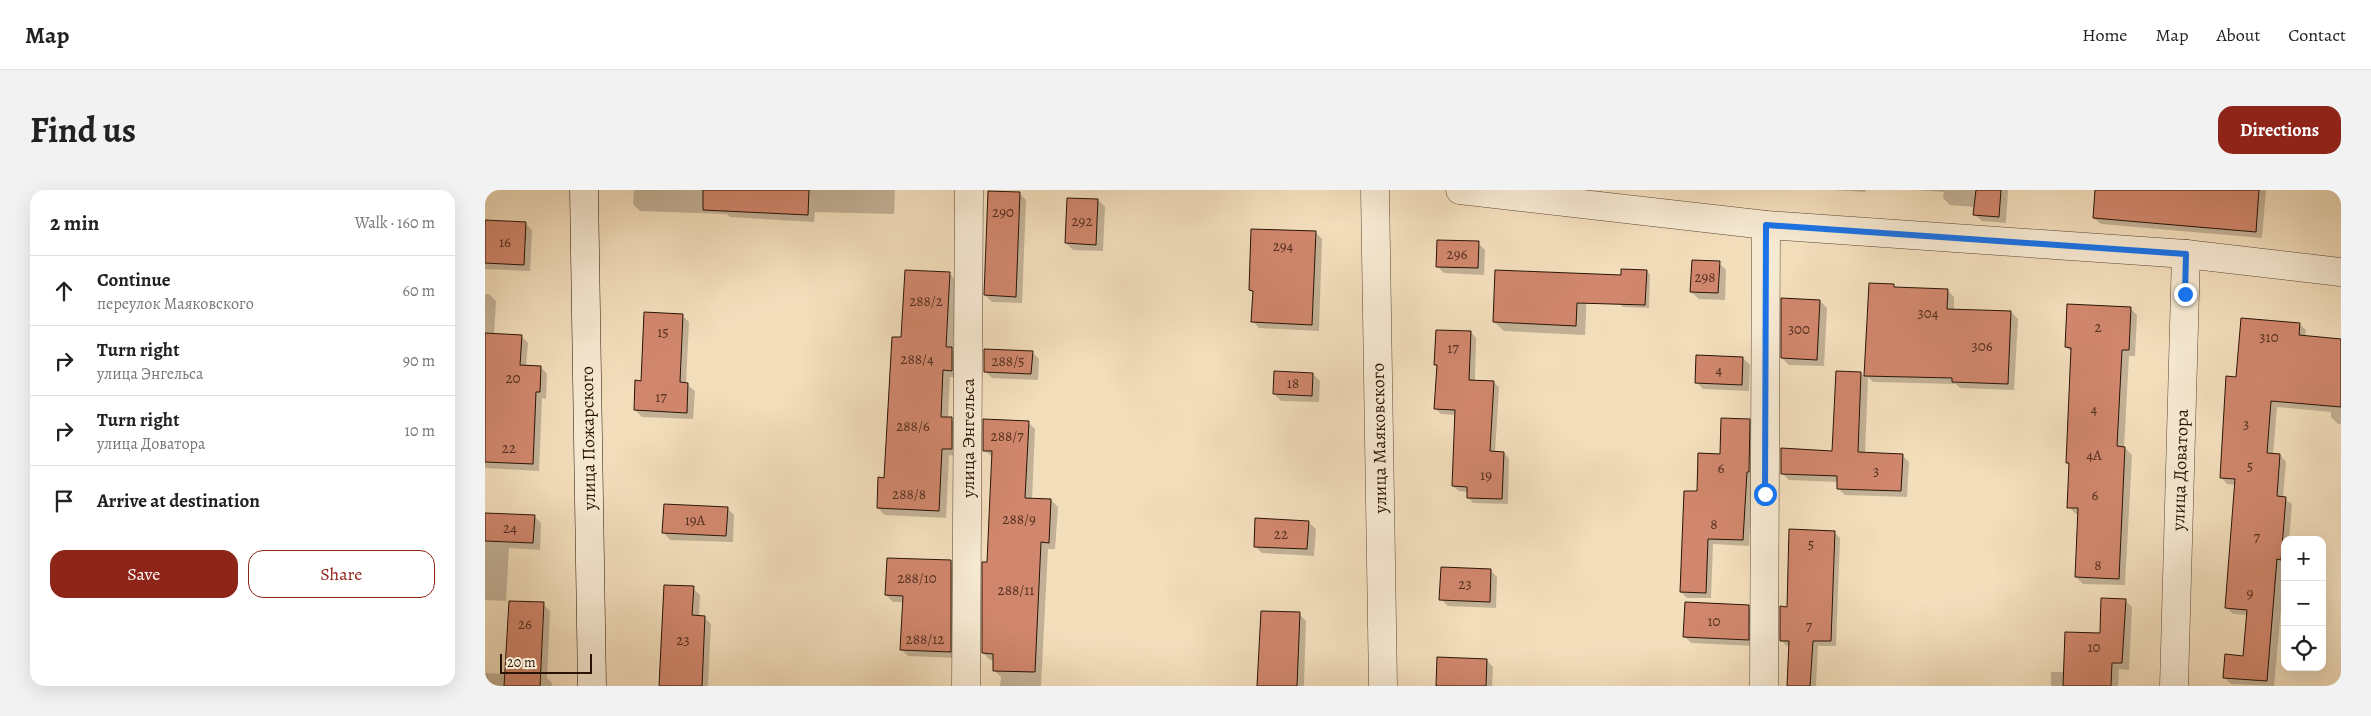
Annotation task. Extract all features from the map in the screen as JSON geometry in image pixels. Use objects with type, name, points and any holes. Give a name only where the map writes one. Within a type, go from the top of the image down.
[{"type":"street","name":"улица Пожарского","points":[[584,190],[592,686]]},
{"type":"street","name":"улица Энгельса","points":[[966,686],[969,190]]},
{"type":"street","name":"улица Маяковского","points":[[1375,190],[1383,686]]},
{"type":"street","points":[[1460,190],[1766,225],[2186,254],[2341,272]]},
{"type":"street","points":[[1764,686],[1766,225]]},
{"type":"street","name":"улица Доватора","points":[[2174,686],[2186,254]]},
{"type":"building","points":[[703,190],[809,190],[808,215],[703,210]]},
{"type":"building","points":[[1976,190],[2001,190],[1999,217],[1973,215]]},
{"type":"building","points":[[2095,190],[2259,190],[2256,232],[2093,218]]},
{"type":"building","points":[[988,191],[1020,192],[1016,297],[984,295]]},
{"type":"building","points":[[1067,198],[1098,199],[1096,245],[1065,243]]},
{"type":"building","points":[[485,220],[526,222],[524,265],[485,263]]},
{"type":"building","points":[[1251,229],[1316,231],[1312,325],[1251,322],[1253,291],[1249,290]]},
{"type":"building","points":[[1437,240],[1479,241],[1478,268],[1436,267]]},
{"type":"building","points":[[1692,260],[1720,261],[1718,293],[1690,292]]},
{"type":"building","points":[[1621,269],[1647,270],[1645,305],[1577,303],[1576,326],[1493,322],[1495,270],[1621,275]]},
{"type":"building","points":[[905,270],[950,272],[946,347],[952,347],[952,371],[943,370],[941,417],[952,417],[952,449],[942,449],[939,511],[877,508],[878,477],[884,478],[892,337],[901,337]]},
{"type":"building","points":[[1869,283],[1894,284],[1894,287],[1948,289],[1947,309],[2011,311],[2008,384],[1952,382],[1952,378],[1864,376]]},
{"type":"building","points":[[1781,298],[1820,300],[1817,360],[1781,358]]},
{"type":"building","points":[[2067,304],[2131,307],[2129,350],[2122,350],[2117,446],[2125,447],[2119,579],[2075,577],[2078,508],[2067,508],[2069,463],[2066,463],[2071,348],[2065,347]]},
{"type":"building","points":[[644,312],[683,314],[680,382],[688,383],[687,413],[634,410],[635,380],[641,381]]},
{"type":"building","points":[[2241,318],[2300,323],[2299,335],[2341,339],[2341,407],[2271,401],[2267,453],[2280,454],[2277,496],[2286,497],[2283,536],[2281,536],[2281,560],[2277,559],[2267,681],[2223,678],[2225,654],[2243,656],[2247,610],[2225,608],[2235,479],[2220,478],[2226,376],[2236,377]]},
{"type":"building","points":[[1436,330],[1471,331],[1469,380],[1494,381],[1490,451],[1504,452],[1502,499],[1467,498],[1467,487],[1452,486],[1455,410],[1434,409],[1437,365],[1434,365]]},
{"type":"building","points":[[485,333],[522,335],[520,365],[541,366],[540,392],[536,392],[533,464],[485,462]]},
{"type":"building","points":[[984,349],[1033,351],[1031,374],[984,372]]},
{"type":"building","points":[[1696,355],[1743,357],[1742,385],[1695,383]]},
{"type":"building","points":[[1274,371],[1313,373],[1312,396],[1273,394]]},
{"type":"building","points":[[1836,371],[1861,372],[1858,452],[1903,454],[1901,491],[1837,489],[1837,476],[1781,474],[1781,448],[1832,451]]},
{"type":"building","points":[[1721,418],[1750,419],[1749,472],[1747,472],[1743,540],[1708,539],[1706,593],[1680,592],[1684,491],[1697,491],[1698,453],[1720,454]]},
{"type":"building","points":[[983,419],[1029,421],[1025,498],[1051,499],[1049,543],[1041,542],[1035,672],[993,671],[993,654],[982,653],[982,562],[987,562],[992,451],[983,451]]},
{"type":"building","points":[[664,504],[728,507],[726,536],[662,533]]},
{"type":"building","points":[[485,513],[535,515],[533,543],[485,541]]},
{"type":"building","points":[[1255,518],[1309,521],[1307,549],[1254,547]]},
{"type":"building","points":[[1789,529],[1835,531],[1831,641],[1813,641],[1810,686],[1787,686],[1789,641],[1780,641],[1780,606],[1787,607]]},
{"type":"building","points":[[887,558],[951,560],[951,652],[900,650],[903,596],[885,595]]},
{"type":"building","points":[[1441,567],[1491,569],[1490,602],[1439,600]]},
{"type":"building","points":[[664,585],[694,586],[692,615],[705,616],[702,686],[659,686]]},
{"type":"building","points":[[2101,598],[2126,599],[2122,663],[2112,663],[2111,686],[2063,686],[2065,632],[2100,633]]},
{"type":"building","points":[[509,601],[544,602],[540,686],[504,686]]},
{"type":"building","points":[[1685,602],[1749,605],[1749,640],[1683,637]]},
{"type":"building","points":[[1261,611],[1300,612],[1297,686],[1257,686]]},
{"type":"building","points":[[1437,657],[1487,659],[1486,686],[1436,686]]},
{"type":"route","points":[[1765,494],[1766,225],[2186,254],[2185,294]]}]
